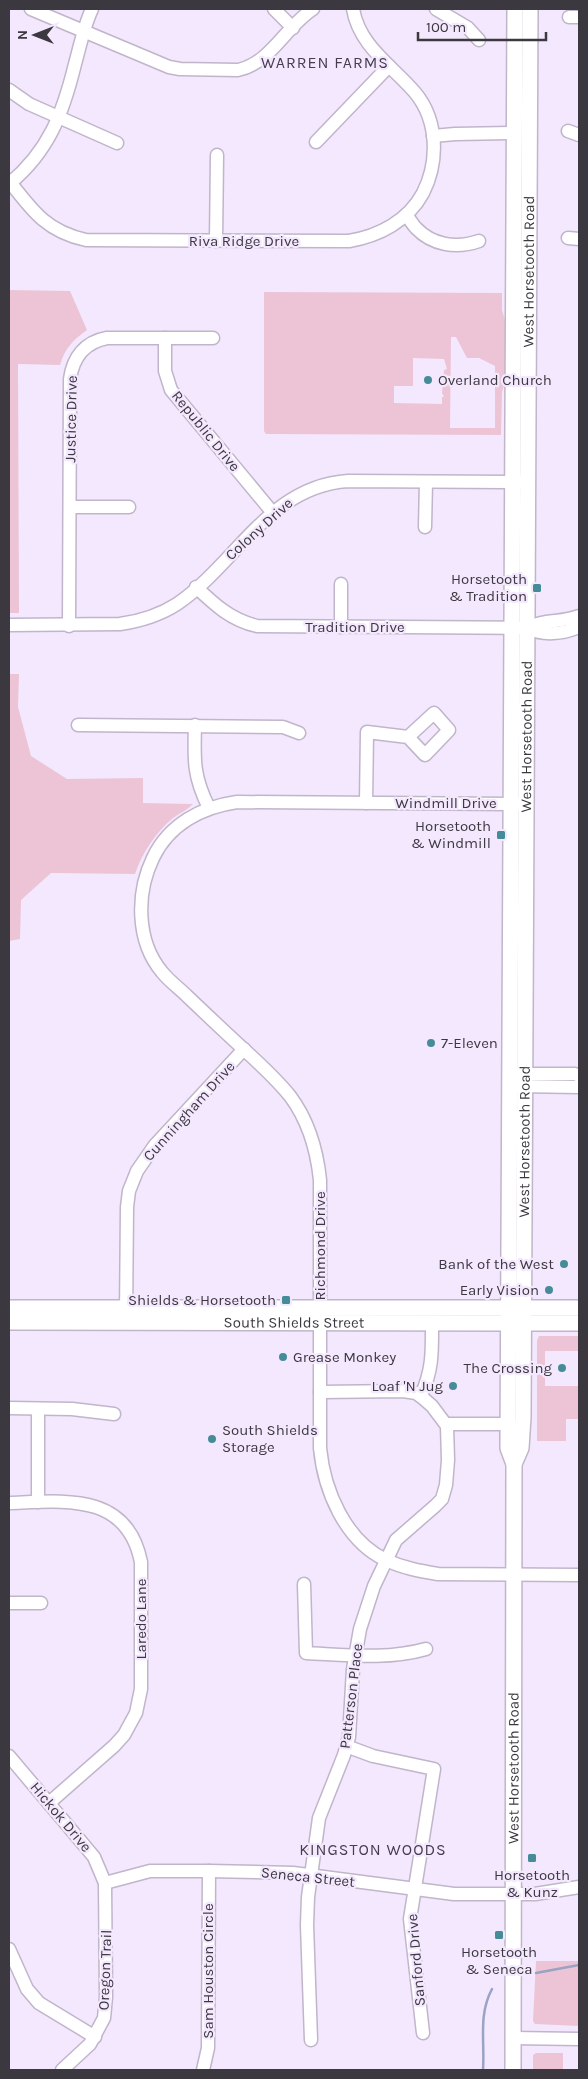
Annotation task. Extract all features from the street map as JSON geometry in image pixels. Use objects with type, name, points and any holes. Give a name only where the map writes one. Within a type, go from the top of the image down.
[{"type":"main road","name":"West Horsetooth Road","points":[[514,1464],[521,1448],[517,1315],[520,482],[514,133],[515,9]]},
{"type":"main road","name":"West Horsetooth Road","points":[[520,482],[530,9]]},
{"type":"main road","name":"South Shields Street","points":[[9,1308],[126,1315],[517,1315],[579,1323]]},
{"type":"main road","name":"South Shields Street","points":[[320,1315],[432,1322],[579,1308]]},
{"type":"main road","name":"South Shields Street","points":[[9,1322],[126,1315]]},
{"type":"main road","name":"West Horsetooth Road","points":[[513,2070],[514,1464],[508,1448],[517,1315]]},
{"type":"street","points":[[31,9],[180,70],[238,70],[247,68],[260,60],[313,9]]},
{"type":"street","points":[[10,183],[33,161],[45,146],[60,118],[84,30],[92,9]]},
{"type":"street","points":[[274,9],[293,28]]},
{"type":"street","name":"Riva Ridge Drive","points":[[10,183],[39,218],[50,227],[73,237],[97,241],[349,241],[376,235],[406,216],[418,200],[427,184],[434,159],[434,136],[428,114],[420,100],[412,88],[369,46],[362,35],[353,9]]},
{"type":"street","points":[[436,9],[468,28],[479,40]]},
{"type":"street","points":[[316,142],[390,66]]},
{"type":"street","points":[[9,90],[29,104],[118,143]]},
{"type":"street","points":[[434,136],[514,133]]},
{"type":"street","points":[[216,241],[217,155]]},
{"type":"street","points":[[406,216],[424,235],[440,243],[461,246],[479,241]]},
{"type":"street","name":"Republic Drive","points":[[165,338],[165,371],[171,390],[273,513]]},
{"type":"street","name":"Justice Drive","points":[[69,626],[70,378],[75,360],[86,347],[101,339],[212,338]]},
{"type":"street","name":"Colony Drive","points":[[9,625],[69,626],[120,624],[150,618],[178,603],[273,513],[294,498],[326,484],[348,482],[520,482]]},
{"type":"street","points":[[425,527],[426,482]]},
{"type":"street","points":[[70,506],[129,507]]},
{"type":"street","points":[[340,627],[341,584]]},
{"type":"street","name":"Tradition Drive","points":[[196,587],[221,611],[244,623],[267,627],[520,628],[536,633],[550,633],[579,627]]},
{"type":"street","name":"Tradition Drive","points":[[520,628],[536,622],[559,622],[579,616]]},
{"type":"street","points":[[78,725],[283,727],[299,733]]},
{"type":"street","points":[[195,725],[194,762],[196,777],[209,808]]},
{"type":"street","points":[[366,804],[367,732],[408,737]]},
{"type":"street","name":"Windmill Drive","points":[[209,808],[237,802],[519,804]]},
{"type":"street","name":"Richmond Drive","points":[[209,808],[174,829],[155,854],[149,866],[142,892],[143,929],[152,956],[162,972],[244,1049],[290,1096],[301,1113],[315,1149],[320,1180],[320,1448],[329,1492],[356,1536],[385,1560],[404,1567],[438,1574],[579,1575]]},
{"type":"street","name":"Cunningham Drive","points":[[126,1315],[127,1208],[129,1191],[137,1171],[157,1143],[244,1049]]},
{"type":"street","points":[[518,1080],[575,1074],[579,1076]]},
{"type":"street","points":[[518,1080],[579,1086]]},
{"type":"street","points":[[421,1396],[430,1376],[432,1322]]},
{"type":"street","points":[[320,1392],[403,1391],[416,1393],[432,1406],[446,1424],[509,1424]]},
{"type":"street","points":[[9,1408],[72,1409],[114,1414]]},
{"type":"street","points":[[38,1409],[38,1502]]},
{"type":"street","name":"Patterson Place","points":[[311,2040],[307,1925],[319,1818],[346,1746],[351,1723],[355,1655],[364,1614],[385,1560],[396,1540],[432,1510],[442,1499],[446,1485],[448,1460],[446,1424]]},
{"type":"street","name":"Laredo Lane","points":[[9,1503],[80,1502],[92,1504],[113,1515],[128,1529],[139,1550],[141,1569],[141,1689],[136,1713],[124,1735],[114,1746],[49,1803]]},
{"type":"street","points":[[304,1584],[306,1653],[397,1656],[426,1649]]},
{"type":"street","points":[[9,1603],[41,1603]]},
{"type":"street","name":"Sanford Drive","points":[[346,1746],[373,1756],[434,1769],[410,1919],[423,2033]]},
{"type":"street","name":"Hickok Drive","points":[[9,1756],[94,1857],[106,1883]]},
{"type":"street","name":"Seneca Street","points":[[106,1883],[150,1872],[209,1871],[270,1872],[454,1894],[535,1894],[579,1887]]},
{"type":"street","name":"Sam Houston Circle","points":[[203,2070],[208,2048],[209,1871]]},
{"type":"street","name":"Oregon Trail","points":[[62,2070],[83,2052],[95,2037],[104,2018],[106,2005],[106,1883]]},
{"type":"street","points":[[9,1949],[27,1989],[39,2004],[95,2037]]},
{"type":"street","points":[[513,2038],[579,2039]]},
{"type":"shaded area","points":[[9,290],[70,291],[87,330],[70,345],[60,365],[18,364],[19,613],[9,613]]},
{"type":"shaded area","points":[[264,292],[502,293],[502,310],[505,320],[505,382],[502,392],[501,435],[266,434],[264,431]],"holes":[[[451,337],[456,337],[467,358],[479,358],[495,366],[495,428],[450,428]],[[413,358],[444,359],[447,369],[444,370],[442,393],[444,397],[442,397],[442,404],[394,403],[394,386],[413,386]]]},
{"type":"shaded area","points":[[9,674],[19,674],[18,707],[31,756],[67,779],[143,778],[143,803],[193,804],[173,818],[155,836],[135,874],[51,873],[21,900],[20,939],[9,941]]},
{"type":"shaded area","points":[[539,1336],[579,1336],[579,1351],[545,1351],[545,1386],[579,1386],[579,1419],[566,1419],[566,1441],[537,1441],[537,1341]]},
{"type":"shaded area","points":[[536,1961],[579,1961],[579,2026],[535,2024],[533,2021]]},
{"type":"shaded area","points":[[536,2053],[563,2053],[563,2070],[533,2070],[533,2055]]},
{"type":"waterway","points":[[536,1973],[579,1965]]},
{"type":"waterway","points":[[483,2070],[485,2009],[492,1989]]},
{"type":"place","name":"Overland Church","points":[[428,380]]},
{"type":"place","name":"Horsetooth & Tradition","points":[[537,588]]},
{"type":"place","name":"Horsetooth & Windmill","points":[[501,835]]},
{"type":"place","name":"7-Eleven","points":[[431,1043]]},
{"type":"place","name":"Bank of the West","points":[[564,1264]]},
{"type":"place","name":"Early Vision","points":[[549,1290]]},
{"type":"place","name":"Shields & Horsetooth","points":[[286,1300]]},
{"type":"place","name":"Grease Monkey","points":[[283,1357]]},
{"type":"place","name":"The Crossing","points":[[562,1368]]},
{"type":"place","name":"Loaf 'N Jug","points":[[453,1386]]},
{"type":"place","name":"South Shields Storage","points":[[212,1439]]},
{"type":"place","name":"Horsetooth & Kunz","points":[[532,1858]]},
{"type":"place","name":"Horsetooth & Seneca","points":[[499,1935]]},
{"type":"district","name":"WARREN FARMS","points":[[325,62]]},
{"type":"district","name":"KINGSTON WOODS","points":[[373,1849]]}]
